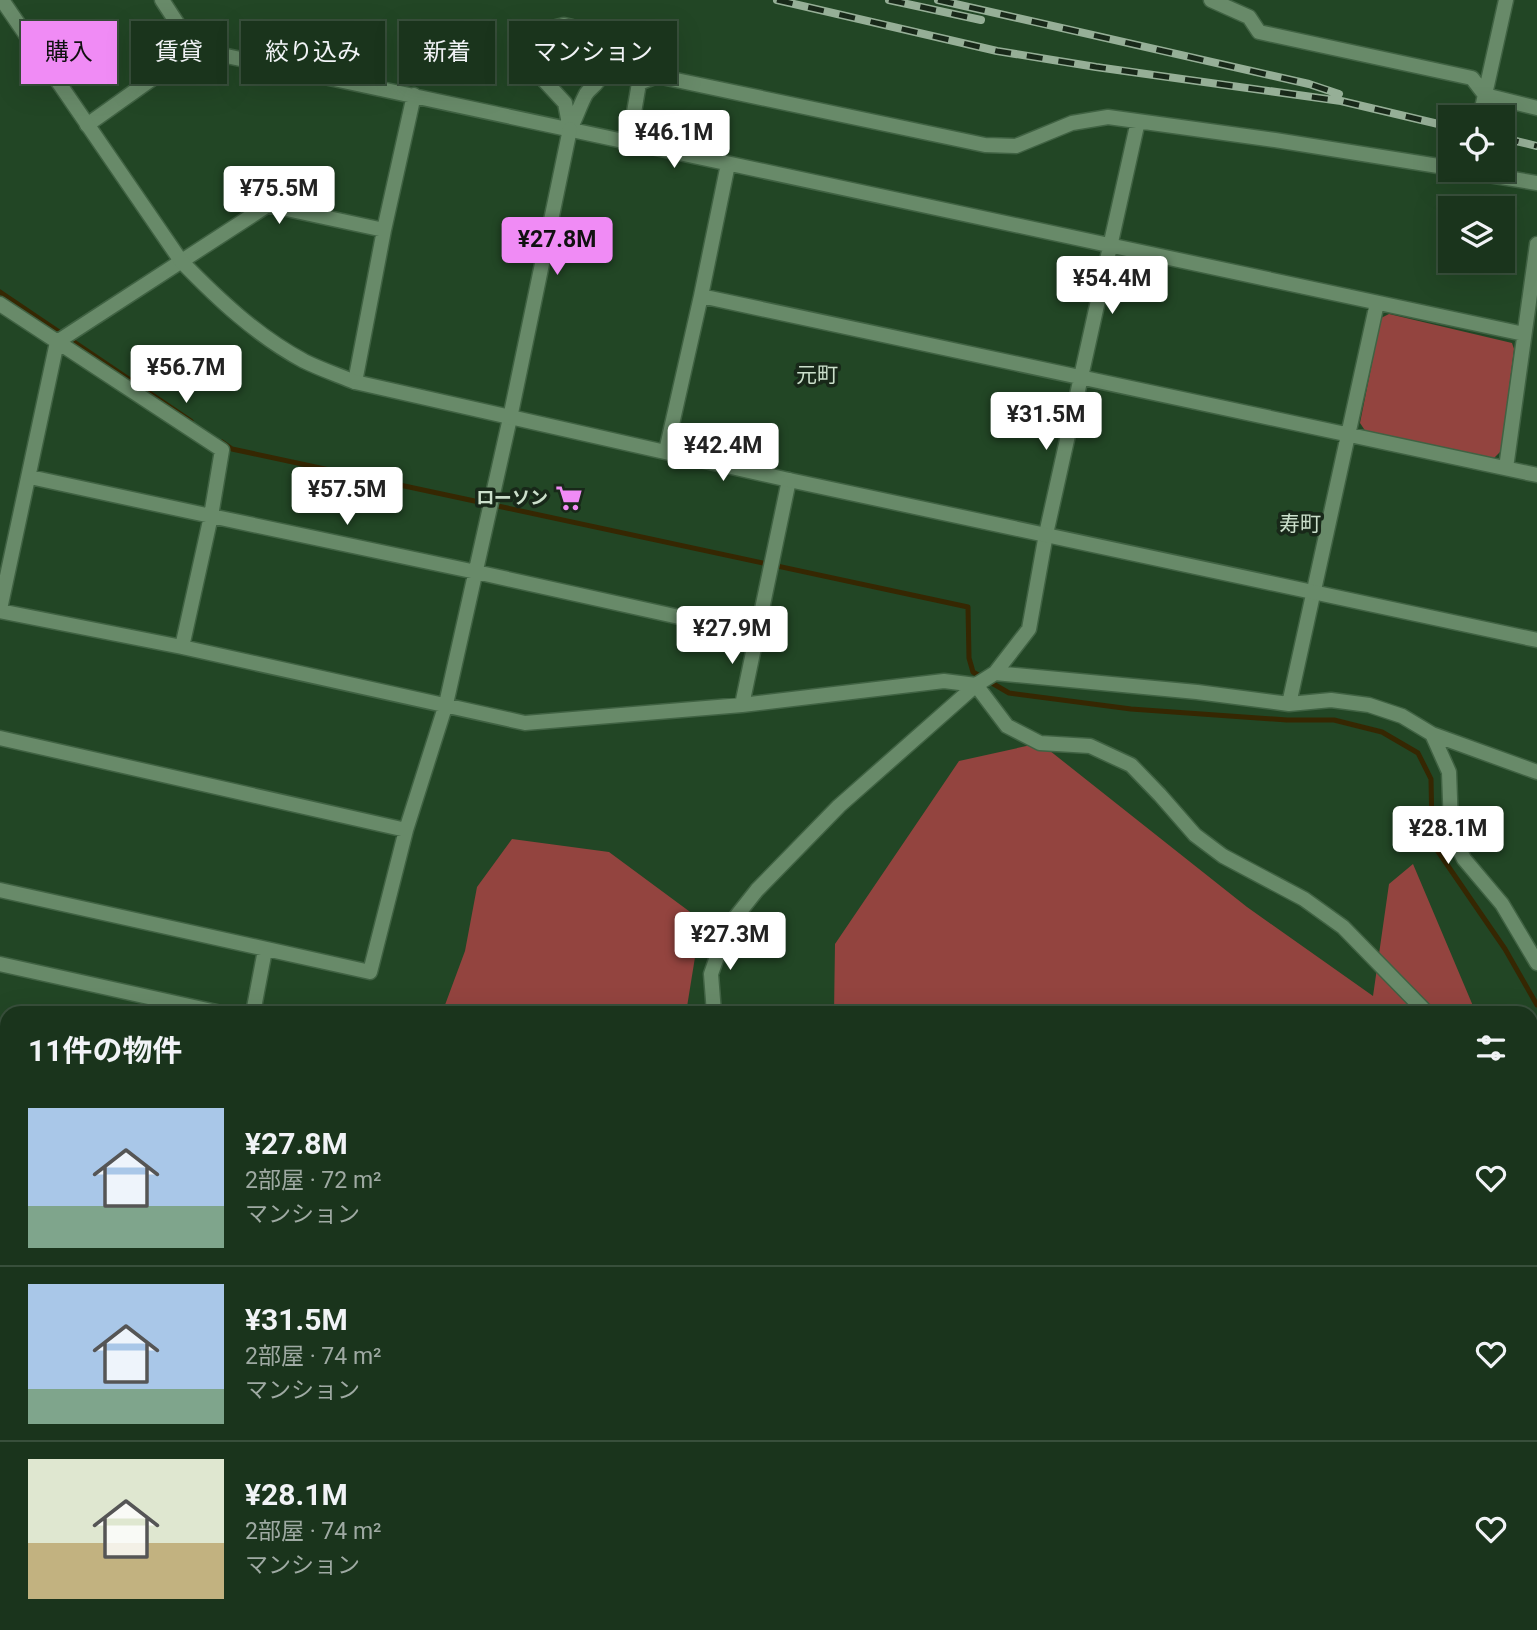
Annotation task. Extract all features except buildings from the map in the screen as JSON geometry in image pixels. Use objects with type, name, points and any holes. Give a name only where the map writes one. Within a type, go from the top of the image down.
[{"type":"street","points":[[2,0],[181,261],[211,292],[258,332],[305,361],[355,382],[789,480],[1537,640]]},
{"type":"street","points":[[162,0],[176,21]]},
{"type":"street","points":[[1211,0],[1250,17],[1259,32],[1472,78],[1485,95],[1537,108]]},
{"type":"street","points":[[1483,105],[1506,0]]},
{"type":"street","points":[[0,890],[370,972],[406,830],[446,704],[510,418],[570,130],[588,91],[600,79],[604,54],[599,38],[587,30],[564,25],[549,30],[544,36],[539,43],[535,64],[541,77],[565,103],[570,130]]},
{"type":"street","points":[[227,56],[1524,334]]},
{"type":"street","points":[[629,142],[639,83],[657,76],[985,145],[1016,146],[1072,123],[1108,117],[1275,140],[1438,167]]},
{"type":"street","points":[[87,125],[145,84]]},
{"type":"street","points":[[355,382],[384,230],[414,95]]},
{"type":"street","points":[[713,1006],[710,974],[727,928],[750,899],[839,806],[976,685],[995,673],[1029,629],[1046,534],[1138,121]]},
{"type":"street","points":[[666,452],[702,296],[728,164]]},
{"type":"street","points":[[1515,179],[1537,183]]},
{"type":"street","points":[[384,230],[268,205],[57,342],[0,610],[182,647],[525,723],[742,705],[944,681],[976,685],[1007,726],[1040,743],[1090,746],[1131,765],[1195,835],[1223,856],[1304,899],[1343,926],[1420,1006]]},
{"type":"street","points":[[1506,468],[1537,244]]},
{"type":"street","points":[[702,296],[1537,475]]},
{"type":"street","points":[[1289,704],[1377,303]]},
{"type":"street","points":[[0,304],[222,450],[211,516],[182,647]]},
{"type":"street","points":[[30,477],[756,634]]},
{"type":"street","points":[[742,705],[789,480]]},
{"type":"street","points":[[995,673],[1197,692],[1289,704],[1331,700],[1369,705],[1402,716],[1432,734],[1537,772]]},
{"type":"street","points":[[1432,734],[1450,772],[1451,826],[1460,852],[1502,904],[1537,963]]},
{"type":"street","points":[[0,738],[406,830]]},
{"type":"street","points":[[254,1006],[265,950]]},
{"type":"street","points":[[0,964],[189,1006]]},
{"type":"shaded area","points":[[1389,314],[1512,343],[1514,349],[1501,451],[1493,459],[1366,432],[1360,423],[1381,318]]},
{"type":"shaded area","points":[[1040,743],[1247,907],[1373,996],[1389,884],[1413,864],[1473,1006],[834,1006],[835,944],[959,761]]},
{"type":"shaded area","points":[[512,839],[609,852],[701,920],[687,1006],[445,1006],[465,951],[477,887]]},
{"type":"waterway","points":[[0,292],[191,421]]},
{"type":"waterway","points":[[222,442],[232,449],[968,607],[969,658],[973,672],[1009,693],[1131,709],[1287,720],[1334,720],[1382,732],[1418,753],[1431,779],[1432,829],[1437,850],[1505,949],[1537,1005]]},
{"type":"railway","points":[[777,0],[997,51],[1341,101],[1438,124]]},
{"type":"railway","points":[[889,0],[981,20]]},
{"type":"railway","points":[[938,0],[1309,84],[1339,94]]},
{"type":"railway","points":[[1515,141],[1537,146]]},
{"type":"place","name":"ローソン","points":[[569,498]]},
{"type":"district","name":"元町","points":[[817,375]]},
{"type":"district","name":"寿町","points":[[1300,524]]}]
